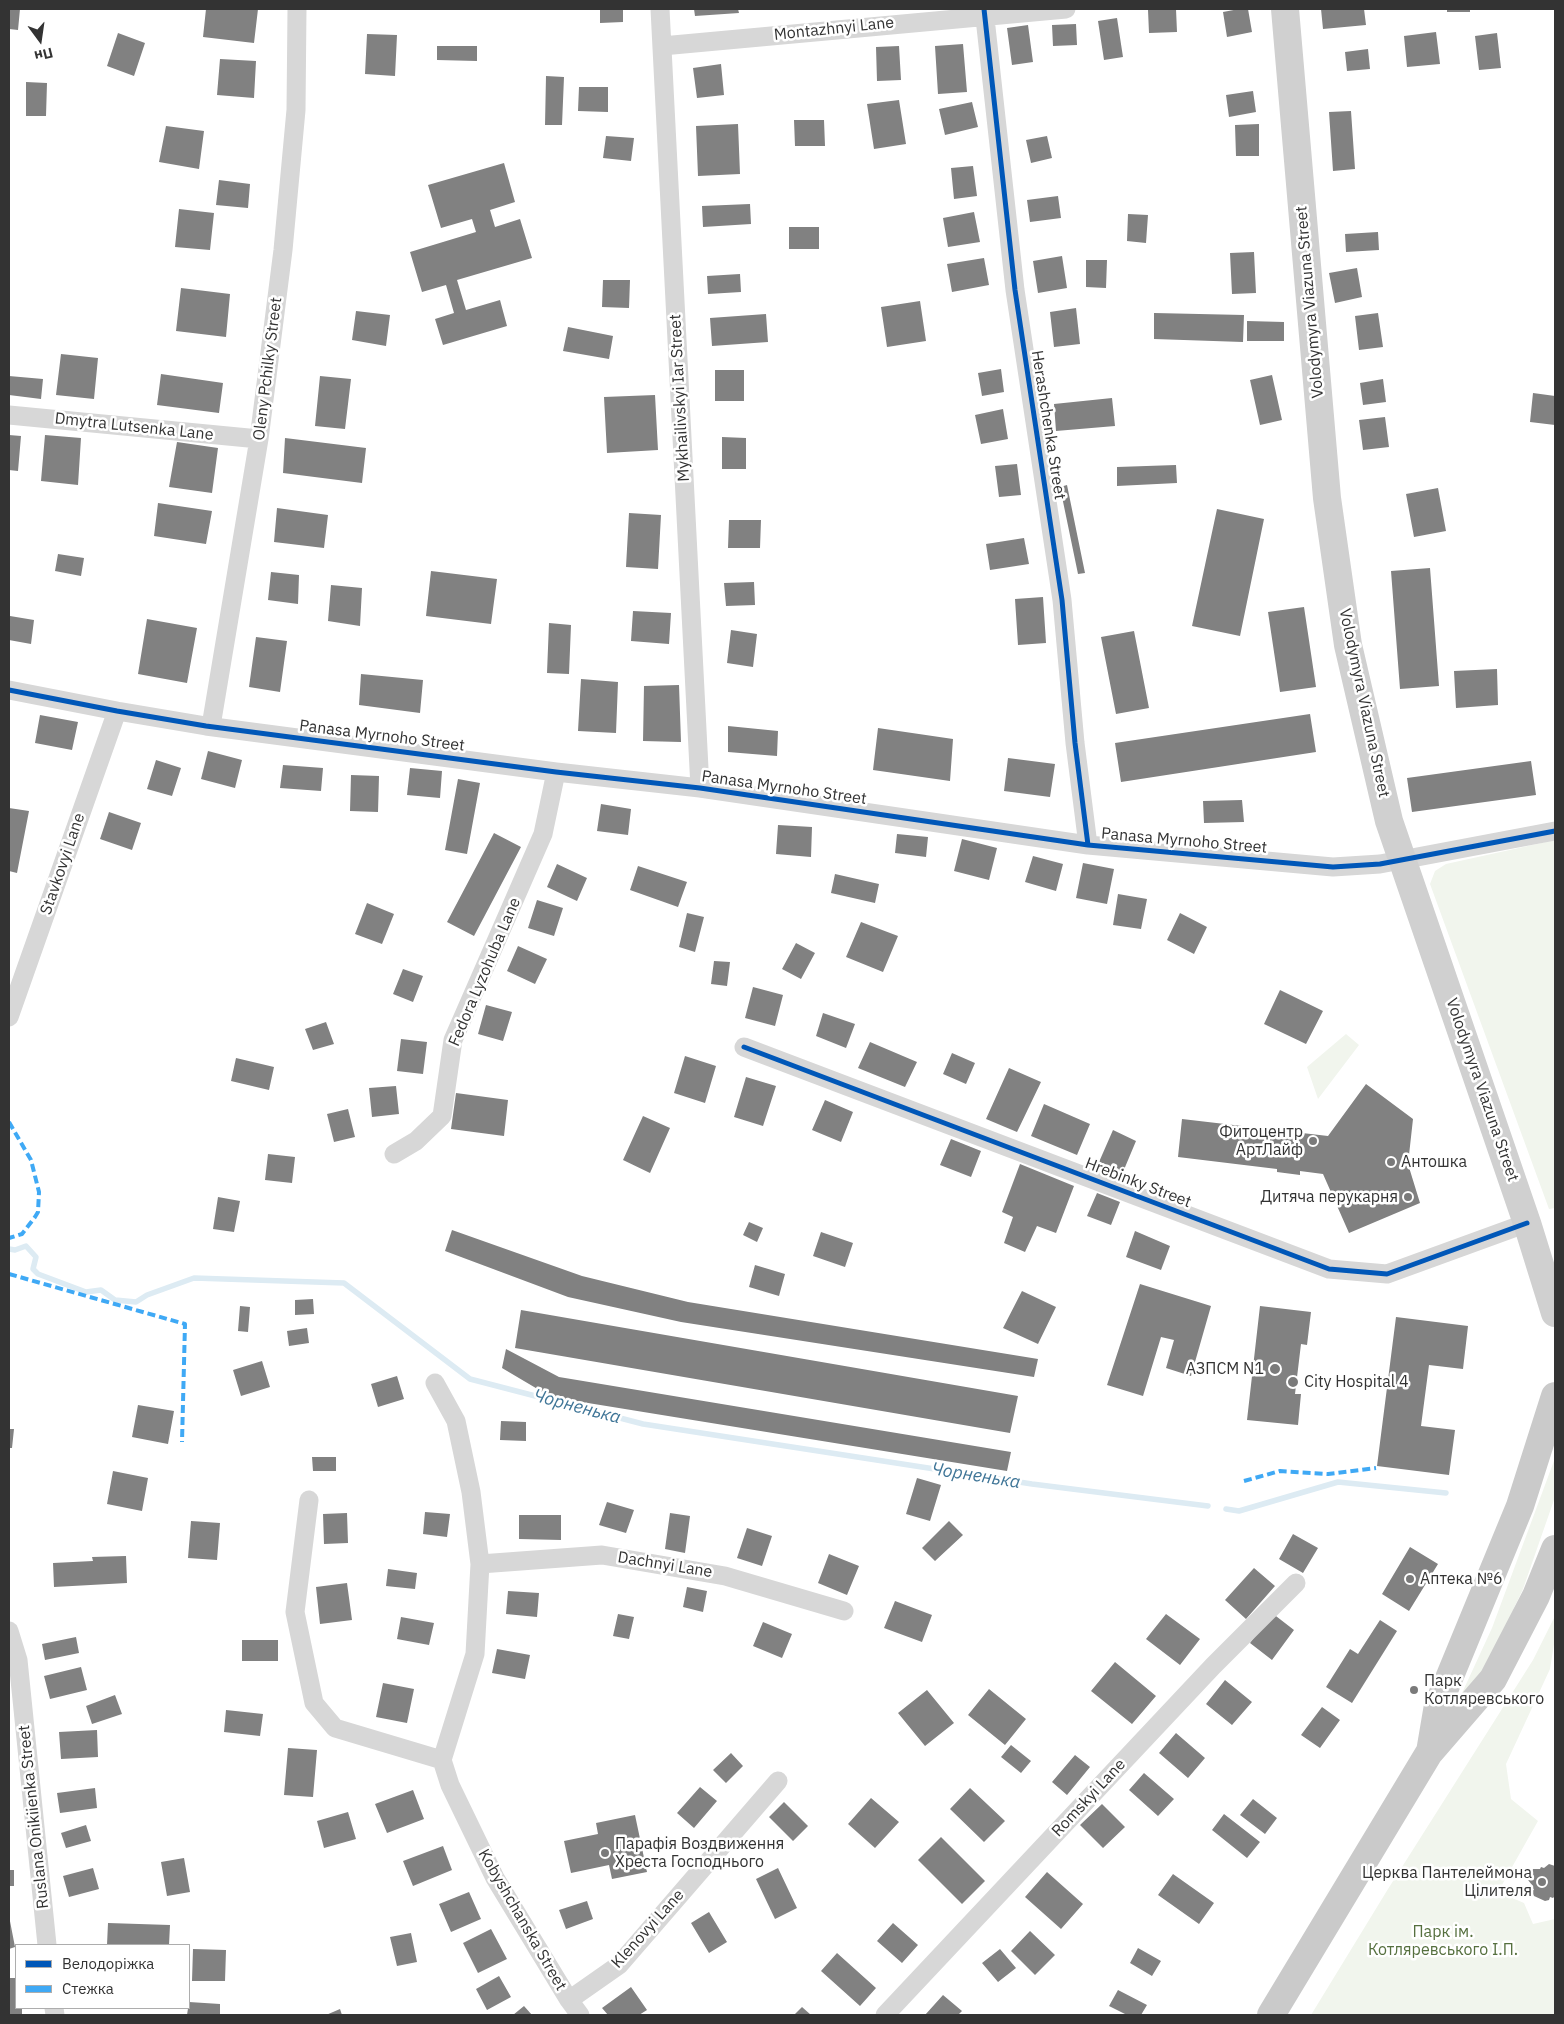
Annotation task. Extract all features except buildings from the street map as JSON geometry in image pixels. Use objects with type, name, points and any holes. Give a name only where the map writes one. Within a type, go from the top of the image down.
[{"type":"main road","name":"Volodymyra Viazuna Street","points":[[1285,9],[1328,498],[1348,645],[1389,821],[1526,1222],[1555,1313]]},
{"type":"main road","points":[[1429,1753],[1438,1705],[1520,1506],[1555,1396]]},
{"type":"main road","points":[[1271,2015],[1429,1753],[1493,1679],[1536,1596],[1555,1549]]},
{"type":"street","name":"Oleny Pchilky Street","points":[[211,726],[259,439],[282,250],[296,110],[297,9]]},
{"type":"street","name":"Mykhailivskyi Iar Street","points":[[660,9],[700,788]]},
{"type":"street","name":"Montazhnyi Lane","points":[[662,46],[984,12],[1066,9]]},
{"type":"street","name":"Herashchenka Street","points":[[984,12],[1015,290],[1062,600],[1075,743],[1088,845]]},
{"type":"street","name":"Dmytra Lutsenka Lane","points":[[9,415],[259,439]]},
{"type":"street","name":"Panasa Myrnoho Street","points":[[9,690],[117,711],[211,726],[556,772],[700,788],[1088,845],[1333,867],[1380,864],[1555,831]]},
{"type":"street","name":"Stavkovyi Lane","points":[[9,1017],[117,711]]},
{"type":"street","name":"Fedora Lyzohuba Lane","points":[[394,1154],[416,1141],[442,1116],[452,1040],[544,834],[556,772]]},
{"type":"street","name":"Hrebinky Street","points":[[744,1047],[1329,1269],[1387,1274],[1526,1222]]},
{"type":"street","points":[[309,1500],[296,1612],[314,1704],[335,1728],[442,1760],[475,1654],[480,1564],[471,1492],[456,1420],[435,1383]]},
{"type":"street","name":"Dachnyi Lane","points":[[480,1564],[602,1555],[725,1576],[844,1611]]},
{"type":"street","name":"Romskyi Lane","points":[[885,2015],[1213,1666],[1296,1583]]},
{"type":"street","name":"Ruslana Onikiienka Street","points":[[9,1631],[18,1660],[47,1944]]},
{"type":"street","name":"Kobyshchanska Street","points":[[442,1760],[450,1785],[495,1878],[574,2008]]},
{"type":"street","name":"Klenovyi Lane","points":[[574,2008],[618,1965],[778,1781]]},
{"type":"green space","points":[[1555,840],[1555,1208],[1549,1209],[1430,884],[1435,871],[1446,864]]},
{"type":"green space","points":[[1346,1034],[1359,1045],[1318,1099],[1307,1067]]},
{"type":"green space","points":[[1555,1458],[1555,1497],[1523,1589],[1483,1673],[1450,1719],[1492,1628]]},
{"type":"green space","name":"Парк ім. Котляревського І.П.","points":[[1555,1616],[1555,1638],[1550,1669],[1506,1764],[1511,1799],[1538,1821],[1498,1892],[1524,1903],[1533,1924],[1555,1919],[1555,2015],[1311,2015],[1388,1889],[1533,1660]]},
{"type":"waterway","name":"Чорненька","points":[[9,1249],[15,1250],[26,1246],[36,1257],[33,1269],[38,1274],[86,1292],[101,1290],[115,1300],[136,1302],[147,1295],[194,1278],[344,1283],[470,1379],[643,1424],[1032,1484],[1208,1506]]},
{"type":"waterway","name":"Чорненька","points":[[1226,1509],[1239,1511],[1338,1482],[1446,1493]]},
{"type":"marked path","points":[[9,1122],[31,1160],[39,1192],[38,1212],[35,1217],[22,1234],[9,1238]]},
{"type":"marked path","points":[[9,1274],[185,1324],[182,1442]]},
{"type":"marked path","points":[[1244,1481],[1280,1471],[1328,1474],[1376,1468]]},
{"type":"cycle path","points":[[984,9],[1015,290],[1062,600],[1075,743],[1088,845]]},
{"type":"cycle path","points":[[9,690],[206,726],[556,772],[700,788],[1088,845],[1333,867],[1380,864],[1555,831]]},
{"type":"cycle path","points":[[744,1047],[1329,1269],[1387,1274],[1527,1223]]},
{"type":"place","name":"Фитоцентр АртЛайф","points":[[1313,1141]]},
{"type":"place","name":"Антошка","points":[[1391,1162]]},
{"type":"place","name":"Дитяча перукарня","points":[[1408,1197]]},
{"type":"place","name":"АЗПСМ N1","points":[[1275,1369]]},
{"type":"place","name":"City Hospital 4","points":[[1293,1382]]},
{"type":"place","name":"Аптека №6","points":[[1410,1579]]},
{"type":"place","name":"Парк Котляревського","points":[[1414,1690]]},
{"type":"place","name":"Парафія Воздвиження Хреста Господнього","points":[[605,1853]]},
{"type":"place","name":"Церква Пантелеймона Цілителя","points":[[1542,1882]]}]
